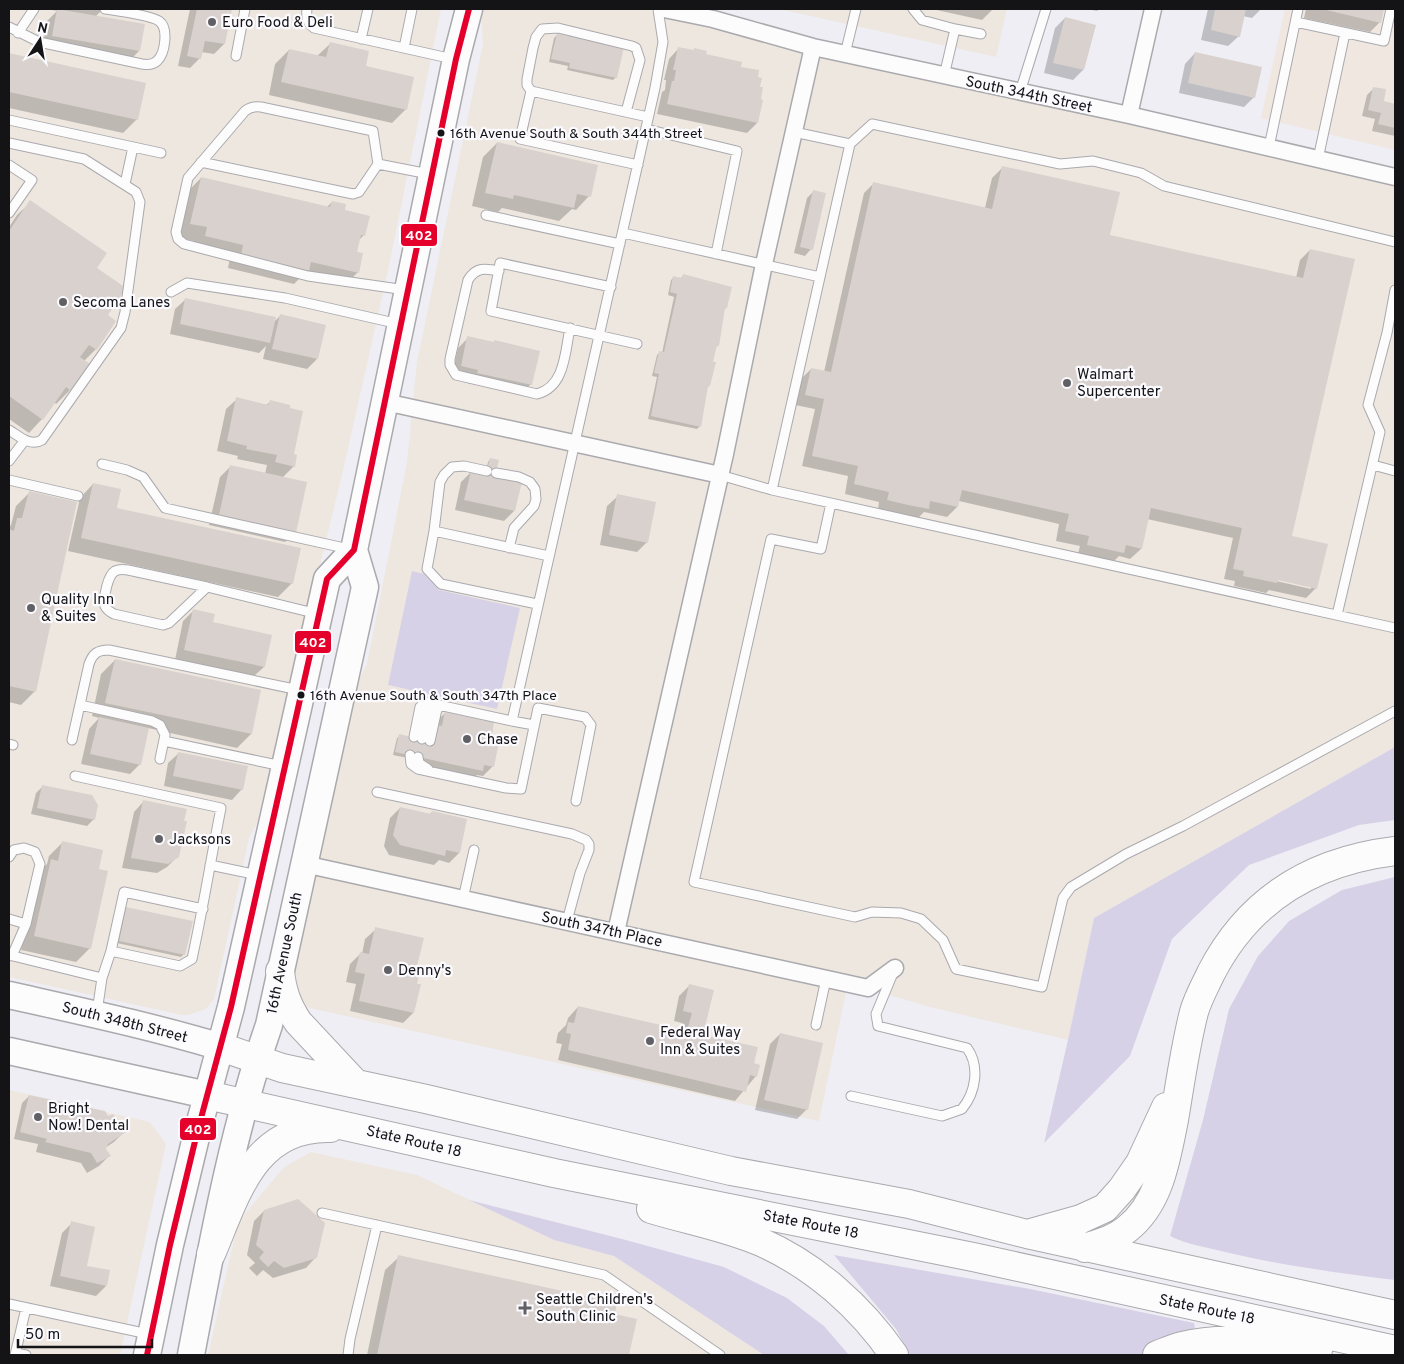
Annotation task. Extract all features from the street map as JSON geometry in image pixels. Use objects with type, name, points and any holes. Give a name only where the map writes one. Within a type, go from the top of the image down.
[{"type":"highway","points":[[1085,1248],[1105,1241],[1127,1229],[1151,1201],[1159,1183],[1167,1153],[1194,1010],[1219,958],[1250,917],[1294,882],[1313,873],[1362,857],[1395,850]]},
{"type":"highway","points":[[280,971],[282,988],[291,1011],[298,1022],[356,1084]]},
{"type":"highway","points":[[239,1053],[282,1068],[731,1171],[908,1204],[1085,1248],[1395,1315]]},
{"type":"highway","points":[[1027,1234],[1073,1222],[1105,1208],[1122,1189],[1140,1163],[1183,1072]]},
{"type":"highway","name":"State Route 18","points":[[226,1099],[554,1173],[973,1257],[1395,1350]]},
{"type":"highway","points":[[211,1254],[241,1185],[259,1156],[267,1148],[280,1139],[316,1127],[360,1128]]},
{"type":"highway","points":[[554,1173],[652,1210],[734,1232],[761,1242],[785,1254],[805,1266],[844,1296],[879,1333],[894,1355]]},
{"type":"highway","points":[[1157,1355],[1182,1346],[1207,1341],[1232,1340],[1365,1355]]},
{"type":"main road","name":"16th Avenue South","points":[[190,1355],[211,1254],[226,1099],[239,1053],[269,1025],[365,586],[354,550],[456,59],[469,9]]},
{"type":"main road","name":"16th Avenue South","points":[[149,1345],[170,1245],[226,1099],[239,1053],[231,1007],[327,579],[354,550]]},
{"type":"main road","name":"South 348th Street","points":[[9,995],[192,1038],[239,1053]]},
{"type":"main road","points":[[9,1051],[226,1099]]},
{"type":"street","name":"South 344th Street","points":[[664,9],[714,14],[813,47],[1128,115],[1395,177]]},
{"type":"street","points":[[1128,115],[1153,9]]},
{"type":"street","points":[[616,932],[720,475],[764,264],[813,47]]},
{"type":"street","points":[[385,402],[720,475]]},
{"type":"street","name":"South 347th Place","points":[[304,864],[868,988],[895,968]]},
{"type":"lane","points":[[18,33],[34,9]]},
{"type":"lane","points":[[9,27],[39,42],[142,64],[152,64],[158,61],[162,53],[166,34],[161,23],[153,19],[105,9]]},
{"type":"lane","points":[[236,56],[245,9]]},
{"type":"lane","points":[[307,9],[307,20],[314,28],[456,59]]},
{"type":"lane","points":[[361,39],[368,9]]},
{"type":"lane","points":[[404,48],[412,9]]},
{"type":"lane","points":[[512,720],[623,233],[664,42],[658,9]]},
{"type":"lane","points":[[846,54],[856,9]]},
{"type":"lane","points":[[913,9],[922,20],[982,34]]},
{"type":"lane","points":[[1020,92],[1046,9]]},
{"type":"lane","points":[[1269,147],[1298,9]]},
{"type":"lane","points":[[1296,22],[1384,41],[1391,9]]},
{"type":"lane","points":[[626,112],[640,60],[636,48],[558,28],[542,29],[536,37],[527,79],[527,85],[531,91],[648,117]]},
{"type":"lane","points":[[944,76],[955,29]]},
{"type":"lane","points":[[1318,159],[1345,33]]},
{"type":"lane","points":[[531,91],[520,139],[638,165]]},
{"type":"lane","points":[[201,162],[353,194],[359,192],[378,164],[373,131],[255,106],[245,111],[201,162],[188,178],[176,226],[176,236],[184,244],[308,276],[409,291]]},
{"type":"lane","points":[[9,120],[161,153]]},
{"type":"lane","points":[[772,490],[850,144],[872,124],[1060,164],[1093,161],[1141,173],[1164,186],[1395,242]]},
{"type":"lane","points":[[646,129],[737,151],[716,254]]},
{"type":"lane","points":[[794,132],[850,144]]},
{"type":"lane","points":[[9,143],[84,159],[136,192],[140,202],[125,312],[121,328],[42,440],[36,443],[25,440],[9,430]]},
{"type":"lane","points":[[125,184],[133,147]]},
{"type":"lane","points":[[378,164],[432,175]]},
{"type":"lane","points":[[9,165],[32,180],[9,213]]},
{"type":"lane","points":[[486,214],[620,244]]},
{"type":"lane","points":[[623,233],[820,277]]},
{"type":"lane","points":[[610,286],[500,263],[491,311],[637,344]]},
{"type":"lane","points":[[499,271],[485,268],[476,272],[468,280],[450,359],[450,365],[456,374],[537,394],[543,392],[555,384],[560,376],[570,328]]},
{"type":"lane","points":[[171,292],[187,283],[285,298],[401,324]]},
{"type":"lane","points":[[1337,615],[1380,432],[1368,405],[1387,333],[1395,290]]},
{"type":"lane","points":[[9,460],[25,440]]},
{"type":"lane","points":[[102,464],[128,470],[142,477],[165,508],[354,550]]},
{"type":"lane","points":[[1373,465],[1395,471]]},
{"type":"lane","points":[[510,548],[514,528],[534,506],[536,499],[535,489],[530,482],[464,466],[452,467],[440,482],[427,569],[441,584],[537,604]]},
{"type":"lane","points":[[720,475],[772,490],[1395,628]]},
{"type":"lane","points":[[9,480],[78,496]]},
{"type":"lane","points":[[831,503],[821,549],[771,539],[694,882],[855,917],[872,912],[892,912],[921,919],[943,940],[956,969],[1042,987],[1063,898],[1070,887],[1126,854],[1183,826],[1395,711]]},
{"type":"lane","points":[[434,531],[549,556]]},
{"type":"lane","points":[[207,587],[169,623],[163,625],[114,614],[105,606],[104,600],[110,577],[118,570],[128,570],[207,587],[319,614]]},
{"type":"lane","points":[[72,740],[92,658],[96,652],[103,650],[302,691]]},
{"type":"lane","points":[[422,739],[428,710],[434,704],[534,725]]},
{"type":"lane","points":[[80,705],[156,722],[164,729],[164,741],[160,759]]},
{"type":"lane","points":[[432,772],[418,757],[411,764],[418,770],[506,788],[521,789],[538,708],[585,717],[591,726],[576,801]]},
{"type":"lane","points":[[164,741],[285,766]]},
{"type":"lane","points":[[75,776],[222,808],[192,959],[180,966],[111,952]]},
{"type":"lane","points":[[377,792],[582,837],[588,842],[589,850],[580,873],[567,921]]},
{"type":"lane","points":[[9,858],[14,850],[24,848],[35,852],[39,859],[39,868],[26,924],[10,956],[102,978]]},
{"type":"lane","points":[[463,899],[474,850]]},
{"type":"lane","points":[[210,865],[260,875]]},
{"type":"lane","points":[[97,1015],[102,978],[111,952],[124,892],[203,909]]},
{"type":"lane","points":[[9,919],[26,924]]},
{"type":"lane","points":[[851,1096],[942,1116],[962,1109],[971,1096],[976,1070],[967,1048],[878,1026],[876,1014],[895,968]]},
{"type":"lane","points":[[816,1025],[826,979]]},
{"type":"lane","points":[[322,1213],[604,1275],[720,1355]]},
{"type":"lane","points":[[348,1355],[350,1339],[377,1225]]},
{"type":"lane","points":[[9,1304],[149,1345]]},
{"type":"lane","points":[[26,1308],[16,1354],[26,1355]]},
{"type":"shaded area","points":[[9,9],[441,9],[388,271],[342,475],[305,626],[265,808],[249,838],[214,999],[206,1009],[188,1015],[9,977]]},
{"type":"shaded area","points":[[481,9],[640,9],[713,19],[1395,177],[1395,747],[1094,918],[1068,1040],[930,1007],[848,983],[819,1121],[301,1006],[292,981],[348,703],[367,664],[407,462],[417,362],[483,44]]},
{"type":"shaded area","points":[[779,9],[1007,9],[996,57]]},
{"type":"shaded area","points":[[1285,9],[1395,9],[1395,150],[1261,118]]},
{"type":"shaded area","points":[[412,571],[424,574],[439,590],[520,608],[497,709],[388,685]]},
{"type":"shaded area","points":[[1395,747],[1395,820],[1359,825],[1249,865],[1172,939],[1130,1056],[1044,1143],[1094,918]]},
{"type":"shaded area","points":[[1395,877],[1395,1280],[1264,1260],[1195,1245],[1170,1236],[1203,1120],[1229,1009],[1258,956],[1289,921],[1342,890]]},
{"type":"shaded area","points":[[9,1090],[150,1122],[166,1144],[120,1355],[9,1355]]},
{"type":"shaded area","points":[[311,1152],[417,1175],[554,1240],[614,1256],[764,1355],[208,1355],[238,1222],[284,1167]]},
{"type":"shaded area","points":[[469,1200],[724,1267],[787,1298],[824,1326],[849,1355],[764,1355],[614,1256],[554,1240]]},
{"type":"shaded area","points":[[834,1255],[1030,1289],[1194,1323],[1195,1328],[1153,1346],[1140,1355],[910,1355],[896,1329]]},
{"type":"building","points":[[57,9],[145,24],[140,51],[52,36]]},
{"type":"building","name":"Euro Food & Deli","points":[[197,9],[232,9],[225,44],[205,41],[201,59],[187,56]]},
{"type":"building","points":[[1215,9],[1246,9],[1240,37],[1211,30]]},
{"type":"building","points":[[1322,9],[1384,9],[1381,23]]},
{"type":"building","points":[[1065,17],[1096,25],[1084,70],[1053,63]]},
{"type":"building","points":[[568,32],[624,47],[617,78],[569,68],[570,63],[551,59],[557,33],[567,36]]},
{"type":"building","points":[[330,42],[369,51],[366,66],[414,77],[407,110],[281,82],[289,49],[326,57]]},
{"type":"building","points":[[678,47],[707,51],[706,54],[742,62],[741,67],[759,70],[758,77],[762,78],[760,87],[763,87],[761,99],[763,100],[758,123],[667,104],[672,81],[674,81],[676,70],[673,70]]},
{"type":"building","points":[[1195,52],[1262,67],[1255,98],[1188,83]]},
{"type":"building","points":[[9,53],[146,83],[138,120],[9,92]]},
{"type":"building","points":[[1373,87],[1386,89],[1384,101],[1395,104],[1395,128],[1378,124],[1381,113],[1368,110]]},
{"type":"building","points":[[497,142],[598,165],[591,197],[577,194],[574,208],[514,195],[513,199],[485,193]]},
{"type":"building","name":"Walmart Supercenter","points":[[1002,166],[1120,192],[1110,235],[1303,278],[1310,249],[1355,259],[1292,536],[1328,544],[1317,589],[1278,580],[1277,583],[1243,576],[1244,571],[1233,569],[1242,528],[1151,508],[1142,549],[1126,545],[1124,553],[1087,545],[1089,536],[1065,531],[1069,514],[962,490],[958,507],[930,501],[929,509],[908,505],[887,500],[889,492],[854,484],[858,466],[812,456],[824,399],[805,395],[811,368],[831,372],[873,182],[992,209]]},
{"type":"building","points":[[201,177],[330,207],[332,201],[346,204],[345,210],[370,216],[365,236],[361,235],[357,252],[363,253],[359,273],[311,262],[309,271],[241,255],[243,245],[205,236],[207,227],[190,224]]},
{"type":"building","points":[[813,190],[826,193],[813,250],[800,247]]},
{"type":"building","name":"Secoma Lanes","points":[[30,200],[107,253],[97,268],[126,288],[108,315],[116,321],[97,350],[89,345],[80,357],[90,364],[71,391],[66,387],[43,420],[9,396],[9,231]]},
{"type":"building","points":[[683,274],[732,287],[727,308],[725,308],[719,346],[717,345],[713,362],[716,362],[710,386],[708,386],[701,427],[651,416],[659,374],[654,373],[659,351],[664,352],[677,294],[670,292],[673,276],[682,278]]},
{"type":"building","points":[[185,298],[276,317],[270,343],[180,324]]},
{"type":"building","points":[[280,314],[326,325],[318,359],[272,349]]},
{"type":"building","points":[[467,336],[494,342],[494,340],[540,351],[532,385],[477,373],[478,370],[461,366]]},
{"type":"building","points":[[236,397],[268,405],[270,400],[290,405],[290,408],[303,411],[294,454],[297,455],[295,467],[275,462],[277,455],[246,449],[247,446],[227,441]]},
{"type":"building","points":[[490,458],[499,460],[495,476],[522,482],[515,511],[464,500],[471,471],[486,474]]},
{"type":"building","points":[[230,465],[307,482],[296,533],[219,515]]},
{"type":"building","points":[[93,483],[121,489],[117,508],[301,548],[293,584],[81,538]]},
{"type":"building","name":"Quality Inn & Suites","points":[[29,491],[77,502],[36,692],[9,686],[9,529],[14,531],[17,518],[22,518]]},
{"type":"building","points":[[617,494],[656,502],[648,543],[609,535]]},
{"type":"building","points":[[193,609],[215,614],[213,622],[272,635],[265,667],[184,650]]},
{"type":"building","points":[[115,659],[261,690],[252,734],[105,703]]},
{"type":"building","name":"Chase","points":[[445,711],[494,722],[492,735],[500,737],[494,767],[484,765],[483,771],[395,752],[399,734],[434,742],[437,725],[442,726]]},
{"type":"building","points":[[99,717],[149,728],[141,765],[90,754]]},
{"type":"building","points":[[178,752],[248,766],[243,790],[173,776]]},
{"type":"building","points":[[42,785],[92,795],[98,805],[95,820],[37,808]]},
{"type":"building","name":"Jacksons","points":[[143,800],[187,809],[184,821],[187,821],[179,857],[168,864],[131,858]]},
{"type":"building","points":[[400,807],[431,814],[432,811],[467,819],[460,853],[446,850],[445,856],[400,845],[393,835]]},
{"type":"building","points":[[62,841],[103,850],[99,869],[108,871],[91,949],[34,936],[51,859],[58,861]]},
{"type":"building","points":[[126,907],[193,921],[185,955],[119,941]]},
{"type":"building","name":"Denny's","points":[[375,927],[424,938],[417,966],[421,967],[417,984],[421,984],[414,1013],[359,1001],[365,974],[355,972],[360,952],[369,954]]},
{"type":"building","name":"Federal Way Inn & Suites","points":[[689,984],[714,990],[703,1035],[758,1047],[754,1063],[760,1065],[757,1077],[750,1075],[746,1092],[568,1050],[571,1034],[566,1033],[568,1022],[574,1023],[578,1006],[687,1031],[692,1013],[683,1011]]},
{"type":"building","points":[[780,1033],[823,1043],[808,1110],[764,1100]]},
{"type":"building","points":[[29,1095],[105,1111],[108,1116],[113,1114],[126,1132],[108,1144],[106,1149],[111,1156],[97,1163],[91,1153],[45,1142],[47,1139],[20,1132]]},
{"type":"building","points":[[298,1199],[325,1223],[317,1258],[284,1268],[274,1261],[268,1267],[259,1258],[264,1252],[256,1245],[264,1210]]},
{"type":"building","points":[[71,1221],[95,1227],[87,1266],[110,1270],[107,1286],[60,1276]]},
{"type":"building","name":"Seattle Children's South Clinic","points":[[398,1255],[617,1303],[615,1314],[637,1319],[629,1355],[377,1355]]},
{"type":"transit line","name":"402","points":[[147,1355],[170,1245],[197,1133],[231,1007],[327,579],[354,550],[456,59],[469,9]]},
{"type":"place","name":"Euro Food & Deli","points":[[212,22]]},
{"type":"place","name":"16th Avenue South & South 344th Street","points":[[441,133]]},
{"type":"place","name":"Secoma Lanes","points":[[63,302]]},
{"type":"place","name":"Walmart Supercenter","points":[[1067,383]]},
{"type":"place","name":"Quality Inn & Suites","points":[[31,608]]},
{"type":"place","name":"16th Avenue South & South 347th Place","points":[[301,695]]},
{"type":"place","name":"Chase","points":[[467,739]]},
{"type":"place","name":"Jacksons","points":[[159,839]]},
{"type":"place","name":"Denny's","points":[[388,970]]},
{"type":"place","name":"Federal Way Inn & Suites","points":[[650,1041]]},
{"type":"place","name":"Bright Now! Dental","points":[[38,1117]]},
{"type":"place","name":"Seattle Children's South Clinic","points":[[525,1308]]}]
